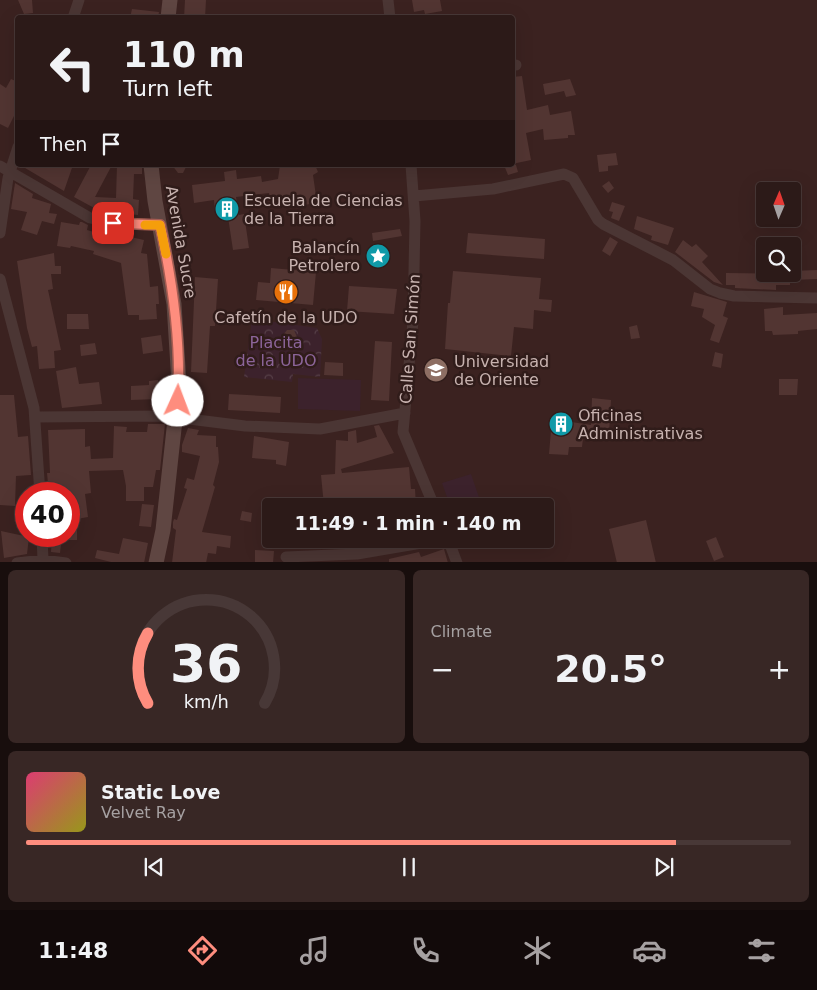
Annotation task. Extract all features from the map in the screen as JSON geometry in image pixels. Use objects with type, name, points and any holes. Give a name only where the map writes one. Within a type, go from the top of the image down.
[{"type":"street","points":[[168,15],[170,0]]},
{"type":"street","points":[[388,0],[390,15]]},
{"type":"street","points":[[0,233],[5,168],[15,152]]},
{"type":"street","name":"Avenida Sucre","points":[[151,167],[174,304],[178,340],[179,383],[163,530],[156,562]]},
{"type":"street","name":"Calle San Simón","points":[[411,167],[414,196],[413,321],[409,389],[403,432],[431,498]]},
{"type":"street","points":[[5,168],[90,218],[113,223],[160,225]]},
{"type":"street","points":[[414,196],[493,189],[564,174],[573,178],[598,220],[603,224],[673,260],[710,290],[734,296],[817,298]]},
{"type":"street","points":[[0,279],[35,417],[39,482]]},
{"type":"street","points":[[35,417],[165,416],[245,426],[320,429],[405,413]]},
{"type":"street","points":[[42,547],[43,560]]},
{"type":"street","points":[[286,557],[357,554],[393,548]]},
{"type":"street","points":[[450,548],[457,562]]},
{"type":"street","points":[[17,562],[43,560],[66,562]]},
{"type":"green space","name":"Placita de la UDO","points":[[252,319],[317,328],[322,339],[320,377],[293,374],[292,382],[244,377]]},
{"type":"green space","points":[[298,378],[361,380],[360,411],[298,409]]},
{"type":"green space","points":[[471,474],[479,498],[447,498],[442,483]]},
{"type":"building","points":[[18,0],[32,0],[33,13],[24,14]]},
{"type":"building","points":[[185,0],[206,0],[205,15],[184,15]]},
{"type":"building","points":[[412,0],[440,0],[442,11],[425,14],[424,10],[414,12]]},
{"type":"building","points":[[132,9],[159,12],[158,15],[131,15]]},
{"type":"building","points":[[522,76],[527,110],[548,105],[550,115],[571,111],[575,135],[568,135],[568,138],[544,140],[543,129],[526,133],[531,160],[515,163],[515,77]]},
{"type":"building","points":[[11,79],[15,81],[15,114],[8,128],[0,124],[0,84],[6,88]]},
{"type":"building","points":[[570,79],[576,95],[566,97],[564,91],[545,95],[543,84]]},
{"type":"building","points":[[616,153],[618,165],[608,166],[608,171],[599,172],[597,155]]},
{"type":"building","points":[[516,165],[518,172],[508,175],[505,167],[515,167]]},
{"type":"building","points":[[23,167],[72,167],[64,191]]},
{"type":"building","points":[[90,167],[111,167],[95,197],[116,198],[117,167],[142,167],[142,174],[134,174],[133,199],[139,200],[138,215],[95,211],[96,209],[74,197]]},
{"type":"building","points":[[174,167],[186,167],[183,173],[178,173]]},
{"type":"building","name":"Escuela de Ciencias de la Tierra","points":[[280,167],[316,167],[318,172],[313,175],[317,203],[284,208],[283,203],[270,204],[269,193],[236,197],[239,215],[244,214],[249,248],[233,250],[228,217],[225,217],[224,211],[215,212],[214,200],[194,203],[192,185],[225,181],[224,172],[236,170],[237,179],[261,176],[262,182],[278,179]]},
{"type":"building","points":[[609,181],[614,188],[608,193],[602,186]]},
{"type":"building","points":[[15,183],[33,194],[32,198],[51,204],[49,213],[57,214],[54,224],[42,221],[37,235],[21,230],[27,212],[11,209]]},
{"type":"building","points":[[612,202],[625,206],[619,221],[611,218],[613,212],[609,211]]},
{"type":"building","points":[[637,216],[674,228],[668,245],[651,240],[652,236],[634,229]]},
{"type":"building","points":[[61,222],[79,225],[82,222],[88,225],[87,230],[125,241],[126,236],[144,240],[141,253],[147,254],[150,287],[158,286],[159,304],[156,304],[157,319],[139,320],[139,315],[128,315],[121,263],[93,254],[94,251],[71,246],[70,248],[57,246]]},
{"type":"building","points":[[400,229],[402,236],[373,241],[372,233]]},
{"type":"building","points":[[468,233],[545,239],[544,259],[466,253]]},
{"type":"building","points":[[610,237],[618,242],[610,256],[602,251]]},
{"type":"building","points":[[683,240],[692,247],[696,244],[708,256],[702,262],[723,285],[714,282],[675,252]]},
{"type":"building","points":[[54,253],[55,266],[61,266],[61,274],[51,274],[53,289],[48,290],[61,350],[54,351],[55,368],[39,369],[37,346],[32,347],[27,328],[17,261]]},
{"type":"building","name":"Cafetín de la UDO","points":[[271,268],[316,272],[313,305],[256,300],[258,282],[270,283]]},
{"type":"building","points":[[817,270],[817,279],[801,280],[801,271]]},
{"type":"building","points":[[453,271],[541,278],[539,299],[552,300],[551,312],[534,310],[533,329],[514,327],[511,356],[445,349],[448,303],[450,303]]},
{"type":"building","points":[[726,273],[756,273],[756,282],[790,282],[790,285],[776,285],[776,290],[735,288],[735,285],[726,285]]},
{"type":"building","points":[[195,277],[218,279],[215,326],[210,326],[207,373],[191,372]]},
{"type":"building","points":[[349,286],[397,289],[394,314],[347,311]]},
{"type":"building","points":[[694,292],[727,302],[723,316],[728,318],[719,343],[710,340],[715,325],[702,317],[704,309],[691,306]]},
{"type":"building","points":[[783,307],[783,315],[817,313],[817,329],[798,331],[798,334],[773,335],[772,331],[765,331],[764,309]]},
{"type":"building","points":[[67,314],[88,314],[89,329],[67,329]]},
{"type":"building","points":[[637,325],[640,338],[631,339],[629,327]]},
{"type":"building","points":[[287,330],[294,330],[297,337],[293,342],[286,342],[283,335]]},
{"type":"building","points":[[161,335],[163,351],[143,354],[141,338]]},
{"type":"building","points":[[375,341],[392,342],[389,401],[371,400]]},
{"type":"building","points":[[95,343],[97,354],[81,356],[80,345]]},
{"type":"building","points":[[715,352],[723,354],[721,368],[712,366]]},
{"type":"building","points":[[325,362],[343,363],[343,376],[324,375]]},
{"type":"building","points":[[76,367],[79,384],[99,382],[102,404],[62,408],[56,371]]},
{"type":"building","points":[[779,379],[798,379],[797,395],[779,395]]},
{"type":"building","points":[[158,380],[158,399],[131,400],[131,386],[149,385],[149,381]]},
{"type":"building","points":[[229,394],[281,397],[280,413],[228,410]]},
{"type":"building","points":[[0,395],[14,395],[18,437],[28,436],[31,475],[16,476],[15,506],[0,505]]},
{"type":"building","name":"Oficinas Administrativas","points":[[592,398],[611,400],[609,435],[590,433],[589,439],[583,438],[582,447],[569,447],[568,455],[549,454],[552,419],[591,425]]},
{"type":"building","points":[[148,424],[165,424],[160,470],[156,470],[153,487],[144,487],[144,501],[126,501],[123,470],[89,471],[91,493],[85,494],[88,517],[80,518],[80,482],[48,482],[47,473],[50,473],[48,430],[85,429],[85,447],[90,446],[91,459],[113,458],[114,426],[127,427],[126,432],[147,432]]},
{"type":"building","points":[[379,425],[394,453],[341,469],[342,473],[409,467],[411,489],[415,489],[416,498],[323,498],[321,475],[335,474],[336,440],[348,441],[348,432],[356,430],[357,443],[377,437],[374,426]]},
{"type":"building","points":[[188,428],[199,430],[197,435],[216,436],[219,462],[213,485],[215,487],[202,532],[231,536],[230,548],[217,546],[216,554],[208,553],[206,562],[172,562],[176,530],[173,528],[173,522],[174,519],[177,520],[187,489],[184,488],[187,478],[194,480],[200,456],[182,452],[182,445]]},
{"type":"building","points":[[254,436],[289,442],[286,466],[276,464],[276,460],[252,458]]},
{"type":"building","points":[[142,504],[154,505],[151,527],[139,526]]},
{"type":"building","points":[[242,511],[252,513],[251,522],[240,520]]},
{"type":"building","points":[[646,520],[656,562],[617,562],[609,529]]},
{"type":"building","points":[[1,531],[15,534],[15,547],[28,547],[27,554],[4,558]]},
{"type":"building","points":[[716,537],[724,557],[714,561],[706,541]]},
{"type":"building","points":[[123,538],[148,543],[144,562],[111,562],[95,558],[97,550],[119,554]]},
{"type":"building","points":[[51,547],[61,547],[60,553],[51,552]]},
{"type":"building","points":[[444,549],[448,562],[389,562],[389,559],[419,552],[421,557]]},
{"type":"building","points":[[255,550],[274,551],[273,562],[255,562]]},
{"type":"slow traffic","points":[[145,225],[160,225],[166,254]]},
{"type":"place","name":"Escuela de Ciencias de la Tierra","points":[[227,209]]},
{"type":"place","name":"Balancín Petrolero","points":[[378,256]]},
{"type":"place","name":"Cafetín de la UDO","points":[[286,292]]},
{"type":"place","name":"Universidad de Oriente","points":[[436,370]]},
{"type":"place","name":"Oficinas Administrativas","points":[[561,424]]},
{"type":"route","points":[[113,223],[160,225],[174,304],[178,340],[178,401]]}]
